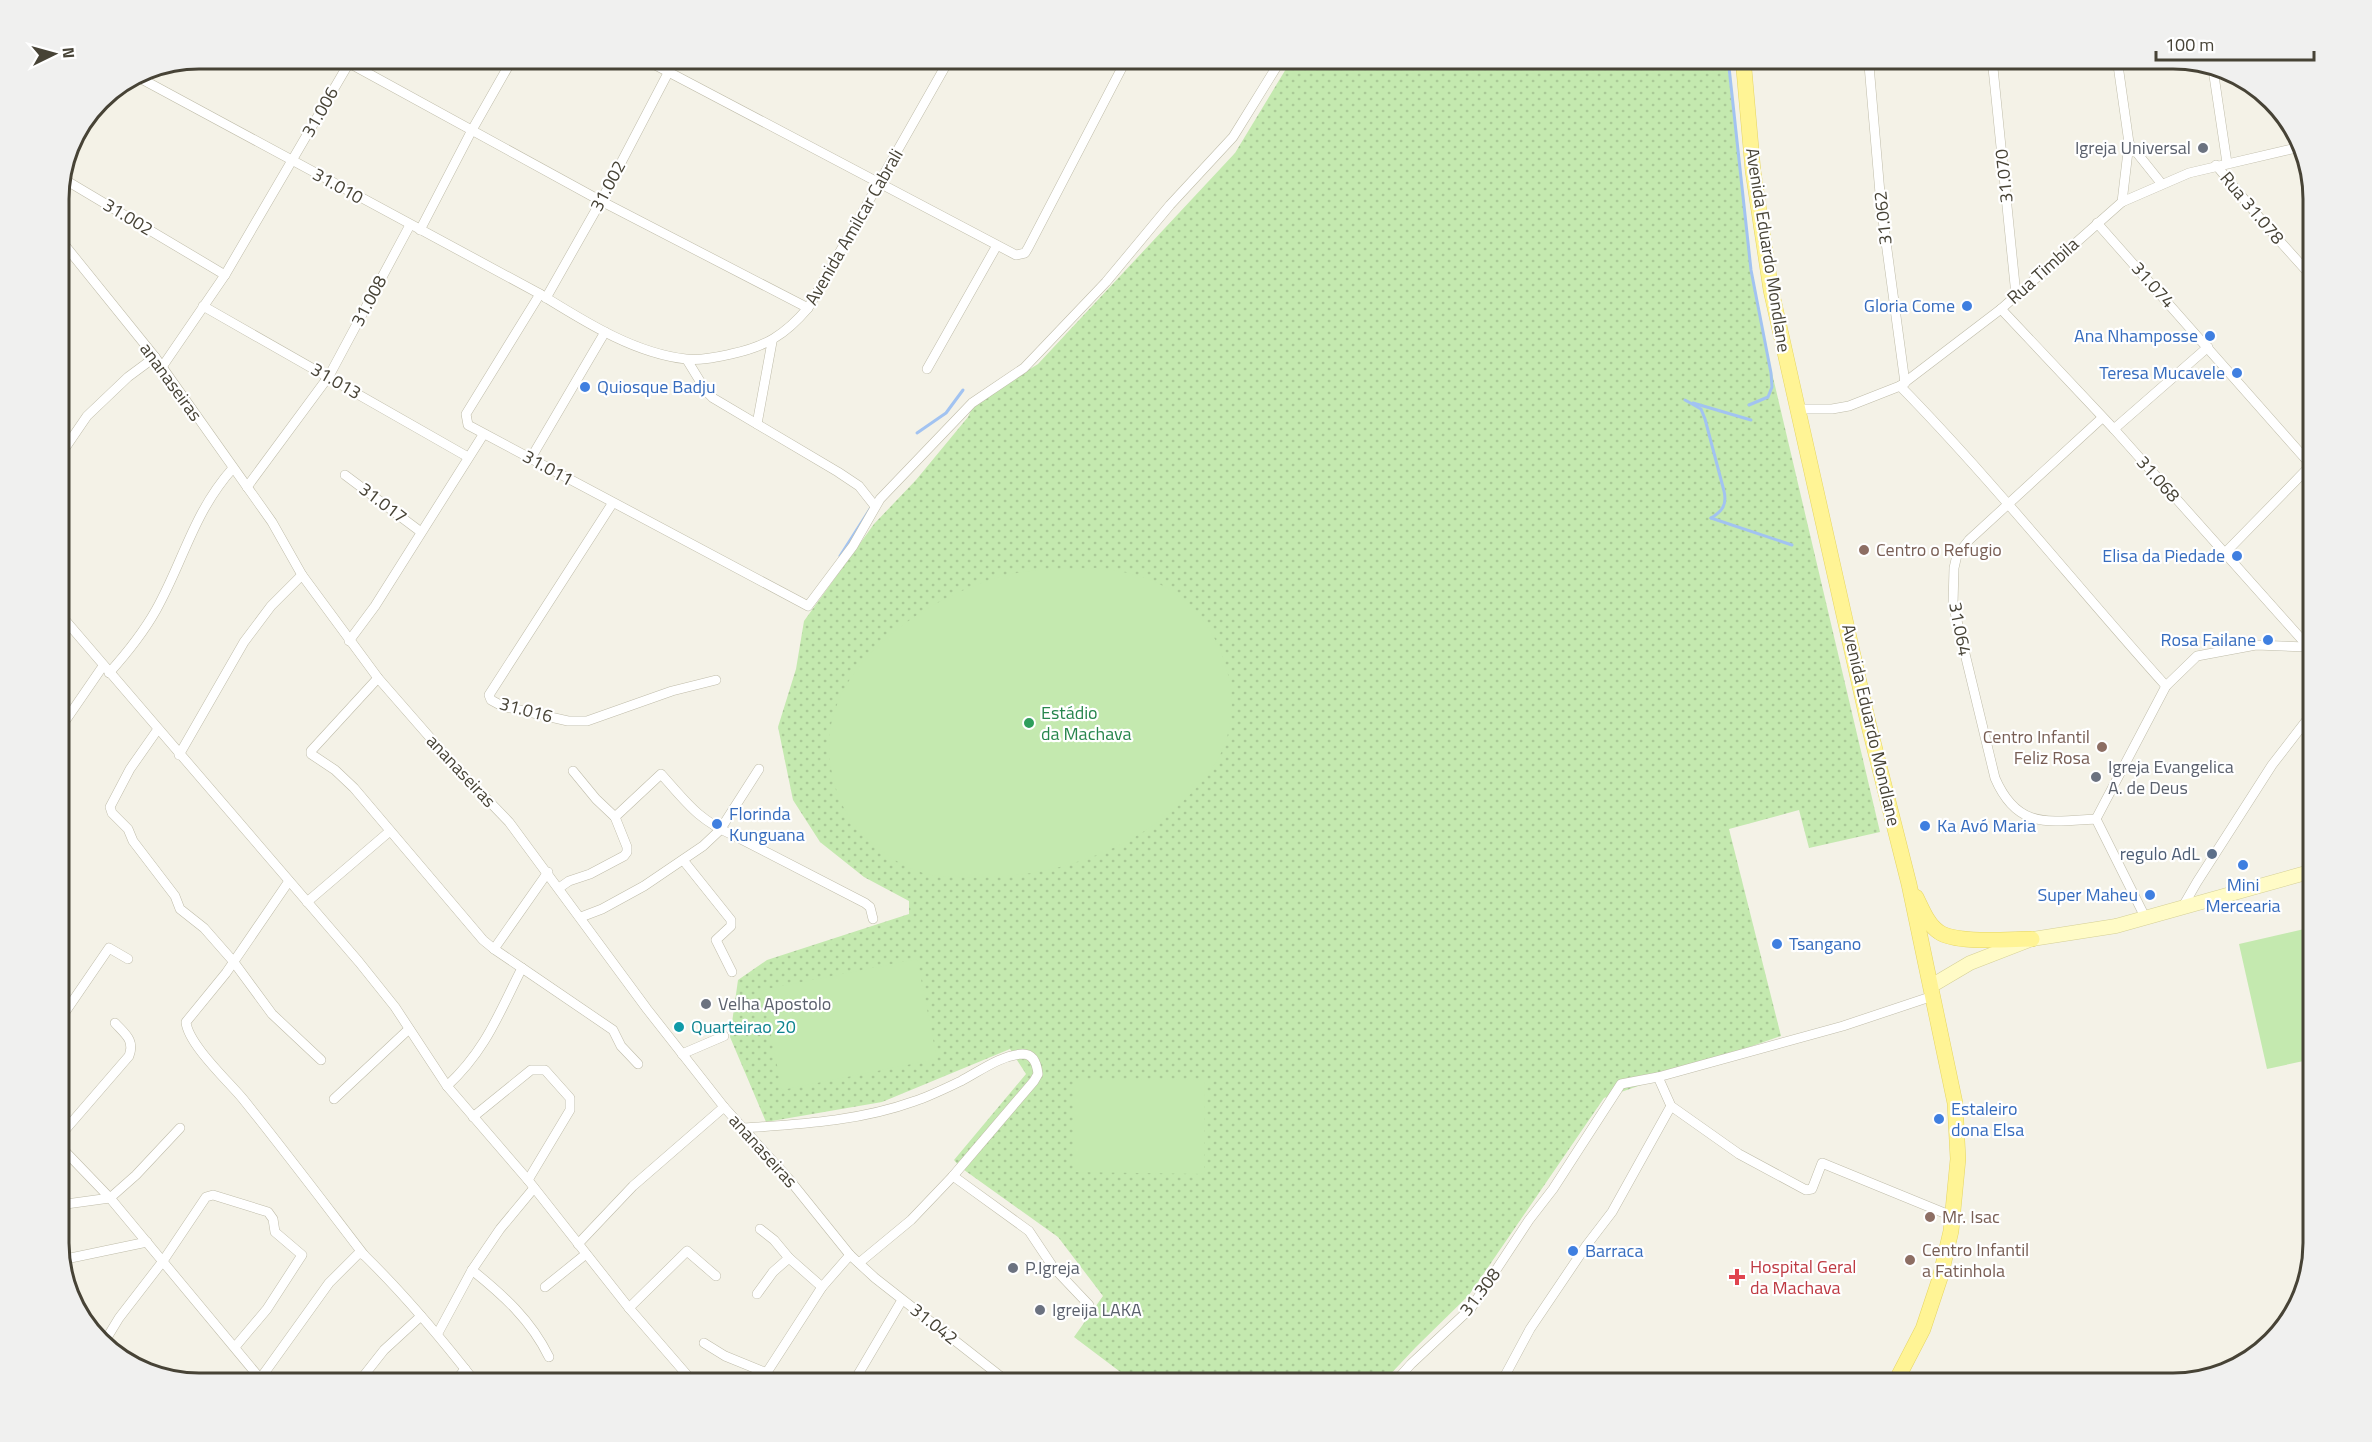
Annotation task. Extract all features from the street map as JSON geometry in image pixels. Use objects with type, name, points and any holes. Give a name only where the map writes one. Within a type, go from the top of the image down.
[{"type":"main road","name":"Avenida Eduardo Mondlane","points":[[1744,69],[1753,171],[1771,290],[1796,410],[1828,535],[1868,722],[1909,884],[1955,1103],[1958,1159],[1954,1217],[1940,1278],[1923,1329],[1900,1373]]},
{"type":"main road","points":[[1909,884],[1930,922],[1947,936],[1972,939],[2032,939]]},
{"type":"street","name":"31.006","points":[[162,367],[225,275],[292,161],[340,69]]},
{"type":"street","points":[[359,69],[601,201],[808,308]]},
{"type":"street","points":[[420,230],[507,69]]},
{"type":"street","points":[[661,69],[996,247],[1016,255],[1024,253],[1028,248],[1121,69]]},
{"type":"street","name":"Avenida Amilcar Cabrali","points":[[687,360],[738,353],[772,342],[797,321],[808,308],[944,69]]},
{"type":"street","points":[[687,360],[706,391],[713,398],[859,486],[874,505],[972,403],[1024,368],[1106,282],[1170,205],[1233,137],[1275,69]]},
{"type":"street","name":"31.062","points":[[1873,69],[1881,205],[1903,384]]},
{"type":"street","name":"31.070","points":[[1993,69],[2016,294]]},
{"type":"street","points":[[2119,69],[2129,142],[2122,202]]},
{"type":"street","name":"31.002","points":[[483,435],[468,425],[466,414],[543,296],[601,201],[668,73]]},
{"type":"street","name":"Rua 31.078","points":[[2214,76],[2227,163]]},
{"type":"street","name":"31.010","points":[[145,81],[543,296],[605,332],[660,354],[687,360]]},
{"type":"street","points":[[2129,142],[2161,183]]},
{"type":"street","name":"Rua Timbila","points":[[1796,410],[1849,406],[1903,384],[2001,309],[2122,202],[2161,183],[2216,165],[2293,149]]},
{"type":"street","name":"Rua 31.078","points":[[2216,165],[2303,266]]},
{"type":"street","name":"31.002","points":[[70,183],[225,275]]},
{"type":"street","name":"31.074","points":[[2097,223],[2303,454]]},
{"type":"street","name":"31.008","points":[[247,487],[329,376],[410,225]]},
{"type":"street","points":[[927,369],[996,247]]},
{"type":"street","name":"ananaseiras","points":[[69,251],[155,357],[272,522],[302,575],[378,678],[454,765],[509,822],[724,1107],[850,1255],[860,1263]]},
{"type":"street","name":"31.013","points":[[203,306],[468,457]]},
{"type":"street","name":"31.068","points":[[2001,309],[2114,429],[2303,642]]},
{"type":"street","points":[[531,458],[605,332]]},
{"type":"street","points":[[757,423],[772,342]]},
{"type":"street","points":[[2114,429],[2208,347]]},
{"type":"street","points":[[69,442],[87,416],[128,377],[155,357]]},
{"type":"street","points":[[1903,384],[2166,686]]},
{"type":"street","name":"31.064","points":[[2096,819],[2039,821],[2013,808],[2002,795],[1995,778],[1960,641],[1953,604],[1953,587],[1957,555],[1969,540],[2102,418]]},
{"type":"street","points":[[349,640],[375,606],[483,435]]},
{"type":"street","name":"31.011","points":[[483,435],[531,458],[612,504],[703,549],[808,606],[853,546],[874,505]]},
{"type":"street","points":[[69,717],[106,669],[133,645],[157,609],[203,507],[233,468]]},
{"type":"street","name":"31.074","points":[[2224,554],[2303,473]]},
{"type":"street","name":"31.017","points":[[345,475],[422,531]]},
{"type":"street","name":"31.016","points":[[612,504],[489,695],[490,700],[502,706],[557,719],[586,721],[672,691],[716,680]]},
{"type":"street","points":[[179,754],[244,642],[271,606],[302,575]]},
{"type":"street","points":[[69,625],[359,962],[410,1029],[447,1086],[531,1184],[629,1308],[685,1373]]},
{"type":"street","points":[[2146,919],[2096,819],[2166,686],[2197,656],[2256,645],[2303,649]]},
{"type":"street","points":[[378,678],[311,751],[312,756],[335,770],[354,788],[483,940],[613,1030],[621,1046],[638,1064]]},
{"type":"street","points":[[2182,908],[2272,765],[2302,728]]},
{"type":"street","points":[[158,729],[118,789],[110,807],[112,813],[128,829],[133,841],[175,896],[180,909],[204,928],[233,961],[272,1014],[321,1060]]},
{"type":"street","points":[[580,917],[602,909],[644,886],[703,846],[720,830],[759,769]]},
{"type":"street","points":[[559,888],[569,881],[590,874],[615,861],[627,852],[615,817],[596,799],[573,771]]},
{"type":"street","points":[[615,817],[661,774],[682,801],[701,818],[720,830],[865,903],[870,907],[873,919]]},
{"type":"street","points":[[307,902],[390,831]]},
{"type":"street","points":[[683,860],[731,920],[731,926],[717,940],[732,972]]},
{"type":"street","points":[[494,949],[548,872]]},
{"type":"street","points":[[1932,991],[1970,963],[2032,939],[2146,919],[2303,874]]},
{"type":"street","points":[[289,881],[233,961],[186,1022],[187,1028],[202,1051],[243,1099],[364,1255],[396,1286],[438,1333],[468,1373]]},
{"type":"street","points":[[69,1006],[109,948],[128,959]]},
{"type":"street","points":[[447,1086],[467,1068],[486,1041],[522,968]]},
{"type":"street","name":"31.308","points":[[1403,1373],[1471,1308],[1529,1220],[1553,1189],[1621,1084],[1658,1077],[1843,1026],[1932,991]]},
{"type":"street","points":[[69,1125],[129,1056],[132,1048],[131,1040],[115,1023]]},
{"type":"street","points":[[334,1099],[410,1029]]},
{"type":"street","points":[[682,1054],[724,1036]]},
{"type":"street","points":[[744,1128],[832,1121],[885,1110],[926,1097],[1003,1059],[1022,1054],[1034,1058],[1038,1074],[1034,1081],[953,1176],[911,1220],[860,1263]]},
{"type":"street","points":[[438,1333],[472,1270],[531,1184],[570,1110],[570,1098],[545,1070],[531,1070],[473,1117]]},
{"type":"street","points":[[1658,1077],[1671,1106],[1740,1154],[1806,1190],[1812,1189],[1822,1163],[1954,1217]]},
{"type":"street","points":[[1506,1373],[1530,1329],[1612,1212],[1671,1106]]},
{"type":"street","points":[[578,1244],[633,1186],[724,1107]]},
{"type":"street","points":[[69,1204],[110,1198],[136,1175],[180,1128]]},
{"type":"street","points":[[69,1155],[110,1198],[256,1373]]},
{"type":"street","points":[[953,1176],[1029,1231],[1053,1267],[1089,1305]]},
{"type":"street","points":[[108,1336],[208,1196],[261,1208],[272,1215],[275,1232],[300,1251],[302,1258],[267,1309],[235,1347]]},
{"type":"street","points":[[760,1229],[822,1287]]},
{"type":"street","points":[[70,1258],[147,1242]]},
{"type":"street","points":[[629,1308],[687,1251],[716,1276]]},
{"type":"street","points":[[267,1373],[329,1283],[353,1258],[359,1254],[364,1255]]},
{"type":"street","points":[[545,1287],[586,1254]]},
{"type":"street","points":[[704,1343],[725,1356],[767,1373],[822,1287],[850,1255]]},
{"type":"street","points":[[758,1294],[773,1272],[789,1258]]},
{"type":"street","name":"31.042","points":[[860,1263],[902,1300],[996,1373]]},
{"type":"street","points":[[472,1270],[504,1296],[524,1318],[542,1342],[549,1357]]},
{"type":"street","points":[[859,1373],[902,1300]]},
{"type":"street","points":[[366,1373],[384,1350],[421,1316]]},
{"type":"street","points":[[462,1373],[465,1369]]},
{"type":"green space","points":[[1286,69],[1728,69],[1751,268],[1768,356],[1880,832],[1809,848],[1799,810],[1729,829],[1781,1036],[1604,1098],[1469,1295],[1391,1373],[1122,1373],[1074,1337],[1103,1296],[1058,1237],[960,1167],[954,1160],[1026,1074],[1010,1049],[882,1102],[766,1122],[730,1037],[738,980],[767,960],[909,914],[909,901],[864,877],[820,842],[793,800],[778,727],[796,669],[804,621],[874,524],[916,480],[968,417],[974,404],[1038,364],[1235,153]]},
{"type":"green space","name":"Estádio da Machava","points":[[1095,568],[1128,573],[1160,584],[1180,597],[1198,614],[1212,634],[1223,656],[1229,680],[1231,705],[1229,729],[1221,753],[1208,774],[1182,802],[1153,825],[1121,844],[1087,859],[1051,869],[977,878],[939,876],[905,866],[884,853],[858,829],[845,810],[832,773],[829,737],[837,704],[854,674],[876,647],[904,624],[935,604],[967,589],[999,577],[1023,572]]},
{"type":"green space","points":[[2303,929],[2303,1061],[2267,1069],[2239,944]]},
{"type":"green space","points":[[917,959],[937,1059],[782,1090],[762,990]]},
{"type":"green space","points":[[1073,1079],[1205,1080],[1204,1174],[1073,1172]]},
{"type":"waterway","points":[[1729,69],[1751,270],[1772,387],[1768,397],[1749,405]]},
{"type":"waterway","points":[[917,433],[946,413],[963,390]]},
{"type":"waterway","points":[[1685,400],[1701,409],[1724,491],[1723,507],[1711,518]]},
{"type":"waterway","points":[[1693,403],[1751,420]]},
{"type":"waterway","points":[[840,556],[870,509]]},
{"type":"waterway","points":[[1711,518],[1792,545]]},
{"type":"place","name":"Igreja Universal","points":[[2203,148]]},
{"type":"place","name":"Gloria Come","points":[[1967,306]]},
{"type":"place","name":"Ana Nhamposse","points":[[2210,336]]},
{"type":"place","name":"Teresa Mucavele","points":[[2237,373]]},
{"type":"place","name":"Quiosque Badju","points":[[585,387]]},
{"type":"place","name":"Centro o Refugio","points":[[1864,550]]},
{"type":"place","name":"Elisa da Piedade","points":[[2237,556]]},
{"type":"place","name":"Rosa Failane","points":[[2268,640]]},
{"type":"place","name":"Estádio da Machava","points":[[1029,723]]},
{"type":"place","name":"Centro Infantil Feliz Rosa","points":[[2102,747]]},
{"type":"place","name":"Igreja Evangelica A. de Deus","points":[[2096,777]]},
{"type":"place","name":"Florinda Kunguana","points":[[717,824]]},
{"type":"place","name":"Ka Avó Maria","points":[[1925,826]]},
{"type":"place","name":"regulo AdL","points":[[2212,854]]},
{"type":"place","name":"Mini Mercearia","points":[[2243,865]]},
{"type":"place","name":"Super Maheu","points":[[2150,895]]},
{"type":"place","name":"Tsangano","points":[[1777,944]]},
{"type":"place","name":"Velha Apostolo","points":[[706,1004]]},
{"type":"place","name":"Quarteirao 20","points":[[679,1027]]},
{"type":"place","name":"Estaleiro dona Elsa","points":[[1939,1119]]},
{"type":"place","name":"Mr. Isac","points":[[1930,1217]]},
{"type":"place","name":"Barraca","points":[[1573,1251]]},
{"type":"place","name":"Centro Infantil a Fatinhola","points":[[1910,1260]]},
{"type":"place","name":"P.Igreja","points":[[1013,1268]]},
{"type":"place","name":"Hospital Geral da Machava","points":[[1737,1277]]},
{"type":"place","name":"Igreija LAKA","points":[[1040,1310]]}]
